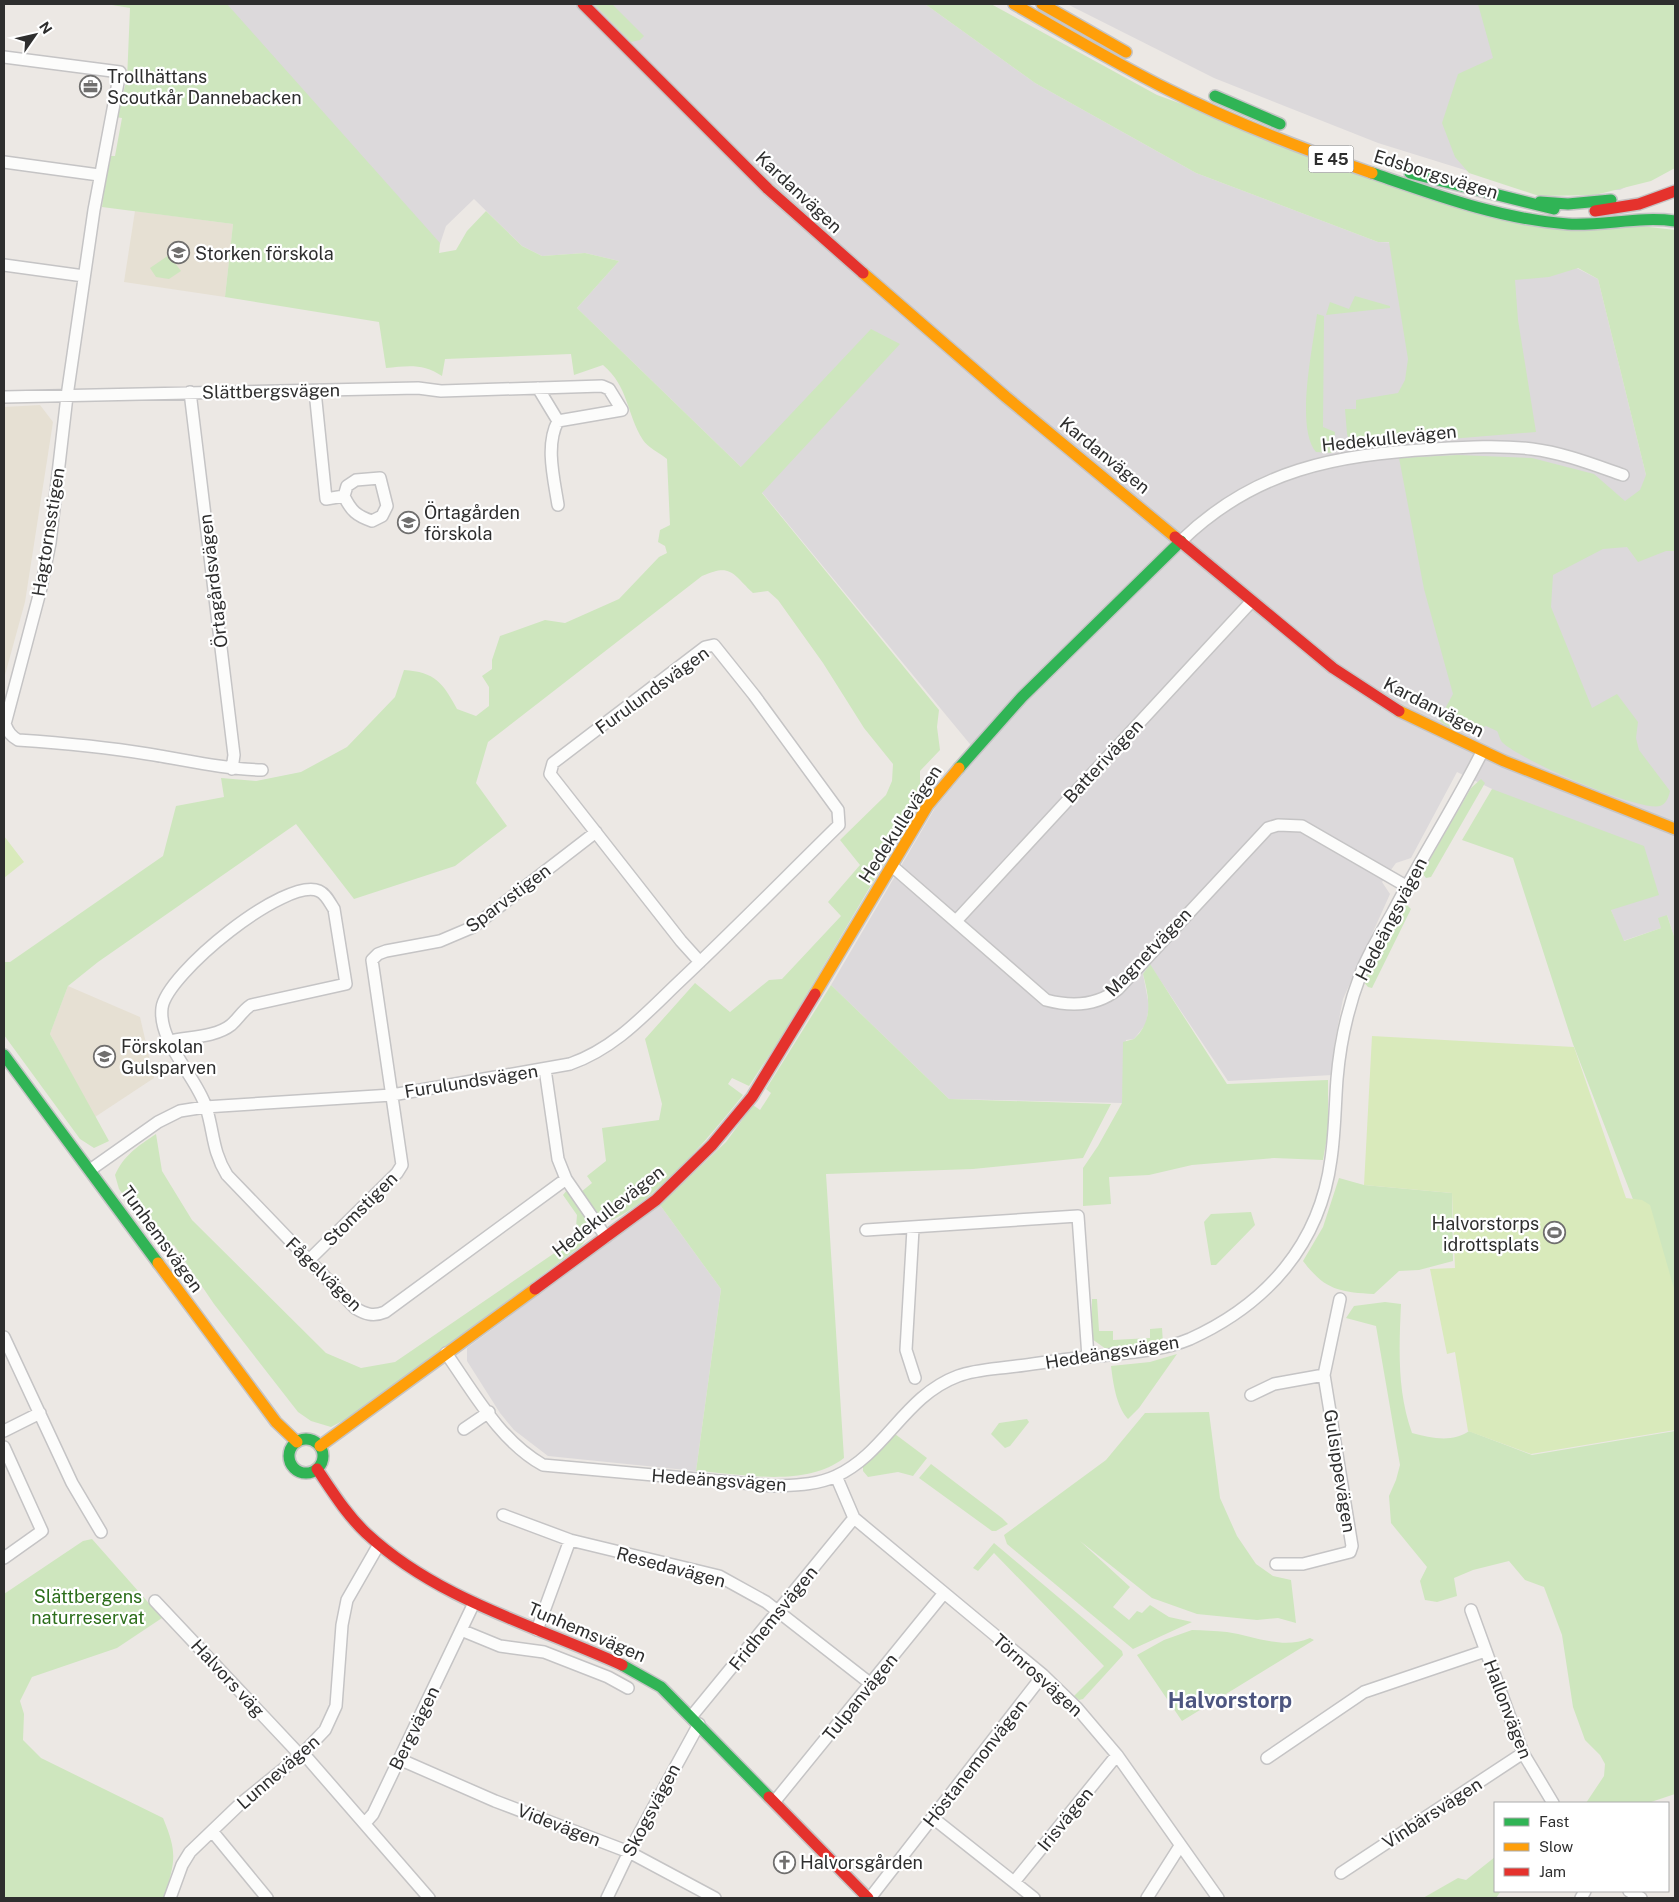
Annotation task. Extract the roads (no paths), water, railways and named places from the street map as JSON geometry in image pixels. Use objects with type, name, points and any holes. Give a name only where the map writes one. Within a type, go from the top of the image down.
[{"type":"main road","name":"Kardanvägen","points":[[583,4],[768,189],[838,252],[1006,397],[1181,541],[1251,602],[1333,668],[1372,696],[1408,717],[1482,752],[1675,829]]},
{"type":"main road","name":"Edsborgsvägen","points":[[1014,4],[1161,86],[1242,124],[1324,157],[1432,193],[1486,210],[1542,221],[1579,224],[1658,219],[1675,221]]},
{"type":"main road","points":[[1042,4],[1134,56]]},
{"type":"main road","name":"E 45","points":[[1205,92],[1293,130]]},
{"type":"main road","name":"Edsborgsvägen","points":[[1335,147],[1392,168],[1541,207],[1572,212],[1639,204],[1675,191]]},
{"type":"main road","name":"E 45","points":[[1504,197],[1568,204],[1597,203],[1634,196],[1675,179]]},
{"type":"main road","name":"Hedekullevägen","points":[[320,1446],[656,1200],[712,1145],[752,1097],[928,806],[989,732],[1181,541]]},
{"type":"main road","name":"Tunhemsvägen","points":[[4,1055],[276,1422],[297,1442]]},
{"type":"main road","points":[[309,1439],[320,1446],[323,1458],[317,1469],[305,1473],[293,1467],[289,1453],[297,1442],[309,1439]]},
{"type":"main road","name":"Tunhemsvägen","points":[[317,1469],[333,1498],[378,1546],[416,1574],[474,1603],[622,1664],[661,1687],[869,1898]]},
{"type":"street","name":"Hagtornsstigen","points":[[4,57],[120,72],[99,175],[67,396],[50,543],[41,588],[6,724],[7,730],[12,737],[18,740],[63,743],[150,754],[232,769],[262,770]]},
{"type":"street","points":[[4,162],[99,175]]},
{"type":"street","points":[[4,266],[84,276]]},
{"type":"street","name":"Slättbergsvägen","points":[[4,398],[190,392],[418,388],[442,391],[602,386],[609,389],[622,410],[558,421]]},
{"type":"street","points":[[538,388],[558,421],[554,428],[552,444],[558,505]]},
{"type":"street","points":[[315,391],[326,499],[344,496]]},
{"type":"street","name":"Örtagårdsvägen","points":[[190,392],[234,755],[232,769]]},
{"type":"street","name":"Hedekullevägen","points":[[1181,541],[1218,510],[1255,487],[1298,469],[1337,459],[1399,451],[1472,447],[1531,449],[1559,454],[1624,475]]},
{"type":"street","name":"Batterivägen","points":[[956,921],[1251,602]]},
{"type":"street","name":"Furulundsvägen","points":[[90,1170],[158,1122],[180,1111],[206,1107],[392,1095],[545,1069],[592,1057],[618,1039],[700,962],[839,825],[838,810],[717,646],[710,644],[553,763],[550,774],[681,941],[700,962]]},
{"type":"street","name":"Hedeängsvägen","points":[[446,1353],[518,1448],[543,1465],[774,1486],[807,1484],[836,1476],[879,1444],[928,1390],[961,1374],[1170,1345],[1223,1323],[1262,1294],[1282,1273],[1297,1252],[1321,1207],[1327,1186],[1333,1145],[1337,1079],[1343,1035],[1362,970],[1406,886],[1482,752]]},
{"type":"street","name":"Magnetvägen","points":[[892,866],[1046,1000],[1078,1004],[1097,1002],[1118,989],[1268,828],[1278,825],[1302,826],[1406,886]]},
{"type":"street","name":"Sparvstigen","points":[[392,1095],[372,960],[378,954],[386,951],[440,941],[473,927],[596,832]]},
{"type":"street","points":[[170,1041],[220,1032],[232,1024],[241,1011],[251,1005],[346,984],[334,909],[328,899],[319,891],[306,890],[290,895],[254,914],[184,971],[169,990],[162,1007],[163,1024],[170,1041],[206,1107]]},
{"type":"street","points":[[545,1069],[558,1159],[566,1179],[606,1236]]},
{"type":"street","name":"Stomstigen","points":[[308,1260],[397,1173],[402,1165],[392,1095]]},
{"type":"street","name":"Fågelvägen","points":[[206,1107],[215,1152],[227,1175],[354,1308],[365,1314],[376,1315],[384,1312],[566,1179]]},
{"type":"street","points":[[866,1230],[913,1229],[1078,1216],[1088,1357]]},
{"type":"street","points":[[913,1229],[906,1350],[915,1378]]},
{"type":"street","name":"Gulsippevägen","points":[[1276,1564],[1303,1564],[1350,1552],[1352,1546],[1324,1375],[1340,1299]]},
{"type":"street","points":[[4,1337],[72,1483],[100,1532]]},
{"type":"street","points":[[1251,1395],[1274,1384],[1324,1375]]},
{"type":"street","points":[[464,1429],[489,1412]]},
{"type":"street","points":[[4,1431],[40,1413]]},
{"type":"street","points":[[4,1447],[42,1531],[4,1558]]},
{"type":"street","name":"Törnrosvägen","points":[[836,1476],[854,1518],[1043,1675],[1077,1708],[1117,1755],[1218,1898]]},
{"type":"street","name":"Resedavägen","points":[[502,1515],[570,1540],[719,1576],[778,1611],[871,1684]]},
{"type":"street","name":"Fridhemsvägen","points":[[695,1721],[778,1611],[854,1518]]},
{"type":"street","points":[[537,1630],[570,1540]]},
{"type":"street","name":"Lunnevägen","points":[[170,1898],[182,1865],[190,1852],[239,1805],[301,1754],[325,1730],[336,1706],[344,1611],[350,1592],[378,1546]]},
{"type":"street","name":"Tulpanvägen","points":[[775,1801],[944,1593]]},
{"type":"street","name":"Halvors väg","points":[[155,1601],[365,1823],[429,1898]]},
{"type":"street","name":"Bergvägen","points":[[365,1823],[373,1814],[474,1603]]},
{"type":"street","name":"Hallonvägen","points":[[1472,1610],[1523,1753],[1552,1802]]},
{"type":"street","points":[[461,1630],[500,1646],[544,1652],[608,1677],[628,1688]]},
{"type":"street","points":[[1267,1758],[1364,1692],[1486,1651]]},
{"type":"street","name":"Höstanemonvägen","points":[[869,1898],[934,1818],[1043,1675]]},
{"type":"street","name":"Skogsvägen","points":[[607,1898],[695,1721]]},
{"type":"street","name":"Vinbärsvägen","points":[[1341,1873],[1523,1753]]},
{"type":"street","name":"Irisvägen","points":[[1014,1882],[1117,1755]]},
{"type":"street","name":"Videvägen","points":[[399,1759],[495,1801],[629,1852],[715,1898]]},
{"type":"street","points":[[934,1818],[1034,1898]]},
{"type":"street","points":[[212,1831],[267,1898]]},
{"type":"street","points":[[1147,1898],[1180,1846]]},
{"type":"place","name":"Trollhättans Scoutkår Dannebacken","points":[[91,86]]},
{"type":"place","name":"Storken förskola","points":[[179,253]]},
{"type":"place","name":"Örtagården förskola","points":[[408,522]]},
{"type":"place","name":"Förskolan Gulsparven","points":[[105,1056]]},
{"type":"place","name":"Halvorstorps idrottsplats","points":[[1555,1233]]},
{"type":"place","name":"Halvorsgården","points":[[784,1862]]},
{"type":"district","name":"Halvorstorp","points":[[1230,1700]]},
{"type":"park label","name":"Slättbergens naturreservat","points":[[88,1606]]}]
